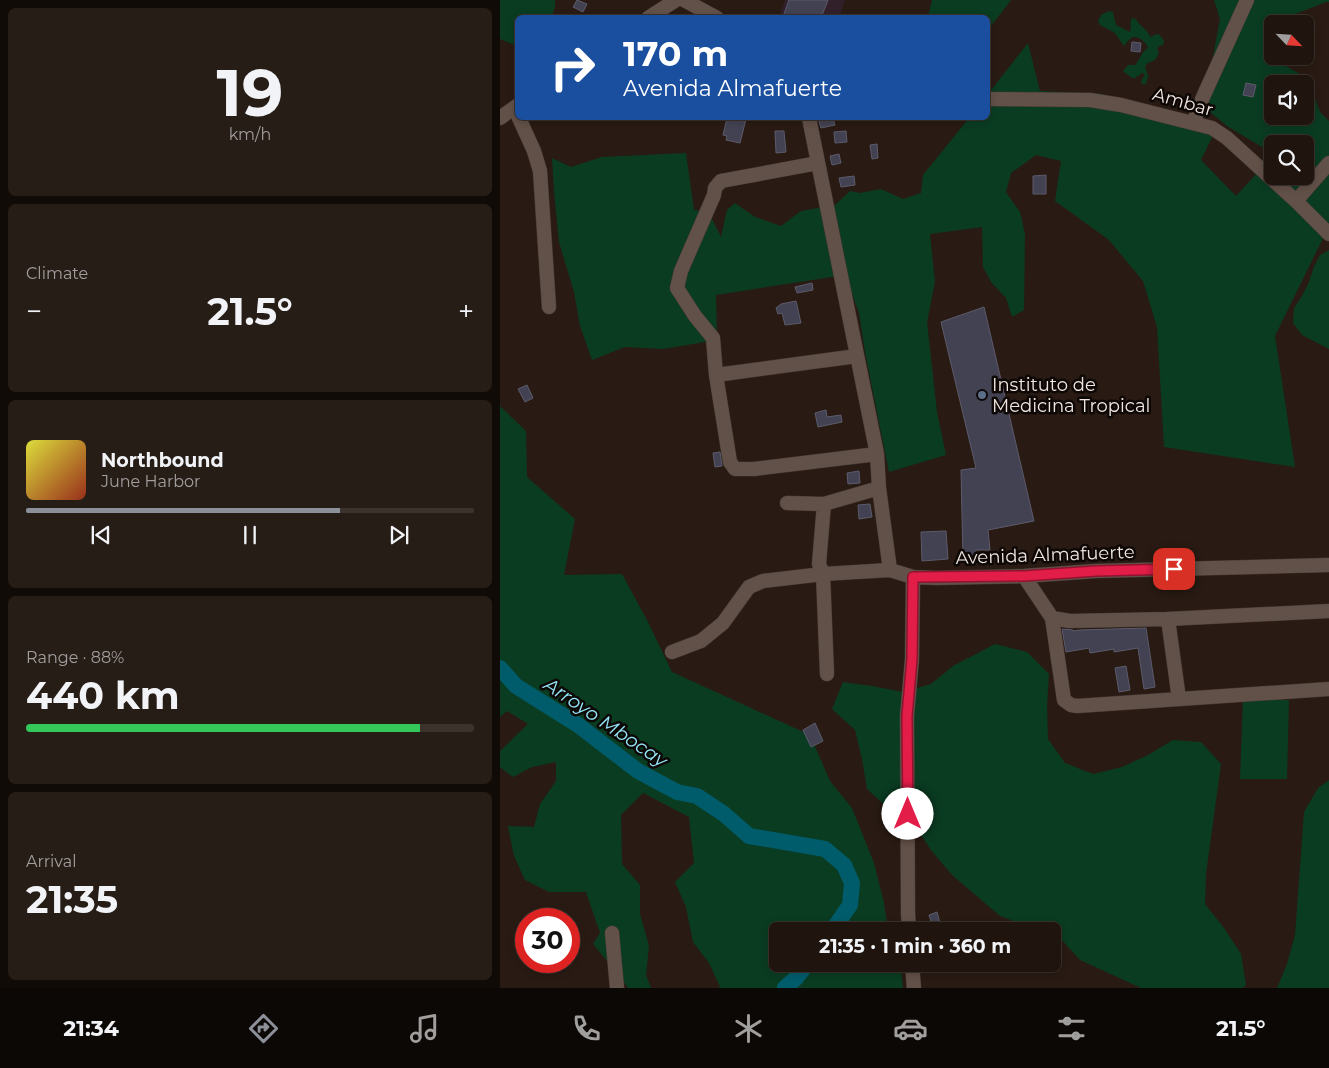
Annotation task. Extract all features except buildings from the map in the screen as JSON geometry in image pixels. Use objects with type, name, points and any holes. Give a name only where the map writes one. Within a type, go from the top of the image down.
[{"type":"street","points":[[653,15],[676,0]]},
{"type":"street","points":[[684,0],[703,4],[714,15]]},
{"type":"street","points":[[1193,123],[1247,0]]},
{"type":"street","name":"Ambar","points":[[990,99],[1090,100],[1120,105],[1212,128],[1227,138],[1329,234]]},
{"type":"street","points":[[500,118],[515,112]]},
{"type":"street","points":[[521,120],[540,171],[549,307]]},
{"type":"street","points":[[672,652],[701,641],[724,623],[749,587],[763,581],[823,574],[890,570],[879,488],[877,454],[808,120]]},
{"type":"street","points":[[818,163],[722,181],[715,188],[714,195],[681,272],[677,288],[695,316],[713,338],[716,374],[730,462],[734,469],[754,469],[877,454]]},
{"type":"street","points":[[1296,201],[1326,172]]},
{"type":"street","points":[[716,374],[857,356]]},
{"type":"street","points":[[787,503],[824,504],[879,488]]},
{"type":"street","points":[[824,504],[819,564],[823,574],[827,674]]},
{"type":"street","name":"Avenida Almafuerte","points":[[890,570],[913,577],[1024,576],[1096,571],[1329,565]]},
{"type":"street","points":[[1024,576],[1052,618],[1064,700],[1071,705],[1329,688]]},
{"type":"street","points":[[908,922],[907,716],[912,659],[913,577]]},
{"type":"street","points":[[1052,618],[1070,621],[1168,619],[1329,611]]},
{"type":"street","points":[[1168,619],[1179,699]]},
{"type":"street","points":[[612,933],[616,988]]},
{"type":"street","points":[[913,972],[914,988]]},
{"type":"shaded area","points":[[785,0],[845,0],[840,15],[780,15]]},
{"type":"green space","points":[[500,0],[555,0],[553,15],[515,15],[515,45],[500,39]]},
{"type":"green space","points":[[932,0],[1011,0],[990,27],[990,15],[928,15]]},
{"type":"green space","points":[[1214,0],[1329,0],[1329,2],[1293,15],[1264,15],[1264,65],[1284,65],[1302,75],[1264,75],[1264,125],[1314,125],[1314,96],[1320,112],[1329,121],[1329,226],[1275,336],[1295,467],[1164,447],[1157,327],[1143,281],[1109,240],[1055,201],[1061,161],[1036,155],[1011,173],[1006,192],[1020,212],[1025,234],[1024,310],[1012,317],[1006,298],[991,282],[983,267],[982,227],[930,234],[935,282],[927,322],[937,412],[946,455],[889,472],[859,313],[845,275],[716,295],[717,340],[663,349],[625,347],[592,360],[580,326],[574,292],[559,242],[552,158],[571,167],[602,157],[686,153],[694,210],[708,211],[721,237],[727,210],[735,203],[755,217],[781,226],[801,211],[835,205],[850,191],[860,193],[881,189],[903,199],[921,193],[923,175],[967,120],[990,120],[990,91],[1028,43],[1040,91],[1103,94],[1214,133],[1201,160],[1236,196],[1264,168],[1264,185],[1314,185],[1314,135],[1264,135],[1264,148],[1227,126],[1198,102],[1211,67],[1220,19]]},
{"type":"green space","points":[[1109,11],[1113,12],[1116,25],[1130,32],[1131,20],[1132,18],[1136,19],[1150,37],[1157,34],[1164,41],[1163,45],[1157,49],[1159,53],[1155,60],[1145,66],[1148,76],[1146,84],[1142,84],[1141,81],[1145,74],[1142,73],[1132,78],[1123,71],[1128,65],[1135,65],[1148,47],[1138,37],[1132,37],[1124,46],[1115,33],[1100,25],[1098,21],[1101,15]]},
{"type":"green space","points":[[1329,250],[1329,349],[1302,335],[1293,323],[1294,308],[1309,282],[1313,269],[1320,255]]},
{"type":"green space","points":[[500,406],[526,431],[527,477],[575,519],[564,575],[622,574],[672,672],[810,735],[830,781],[852,808],[874,863],[887,922],[769,922],[769,972],[901,972],[903,988],[719,988],[709,963],[693,942],[686,907],[675,882],[694,863],[689,817],[643,793],[621,815],[622,864],[640,885],[640,914],[649,946],[646,975],[651,988],[628,988],[593,944],[600,933],[586,892],[549,892],[525,880],[514,856],[508,826],[534,827],[540,804],[556,781],[556,762],[532,767],[513,777],[500,767],[500,751],[528,724],[507,711],[500,717]]},
{"type":"green space","points":[[995,644],[1027,652],[1049,674],[1047,706],[1048,739],[1065,763],[1093,774],[1122,767],[1148,755],[1173,740],[1201,742],[1221,764],[1206,874],[1205,904],[1241,954],[1246,985],[1243,988],[1141,988],[1080,960],[1061,939],[1061,922],[1016,922],[1000,916],[952,875],[931,850],[915,826],[890,810],[867,789],[855,730],[832,709],[843,682],[903,692],[931,684],[953,666]]},
{"type":"green space","points":[[1243,699],[1289,700],[1287,779],[1240,779]]},
{"type":"green space","points":[[1329,780],[1329,988],[1277,988],[1287,964],[1295,935],[1304,812],[1318,788]]},
{"type":"waterway","name":"Arroyo Mbocay","points":[[500,668],[516,686],[578,725],[638,771],[677,792],[697,796],[724,814],[749,836],[825,849],[844,865],[852,883],[850,905],[838,922]]},
{"type":"waterway","name":"Arroyo Mbocay","points":[[785,988],[801,972]]},
{"type":"place","name":"Instituto de Medicina Tropical","points":[[982,395]]},
{"type":"route","points":[[908,814],[907,716],[912,659],[913,577],[1024,576],[1096,571],[1174,569]]}]
